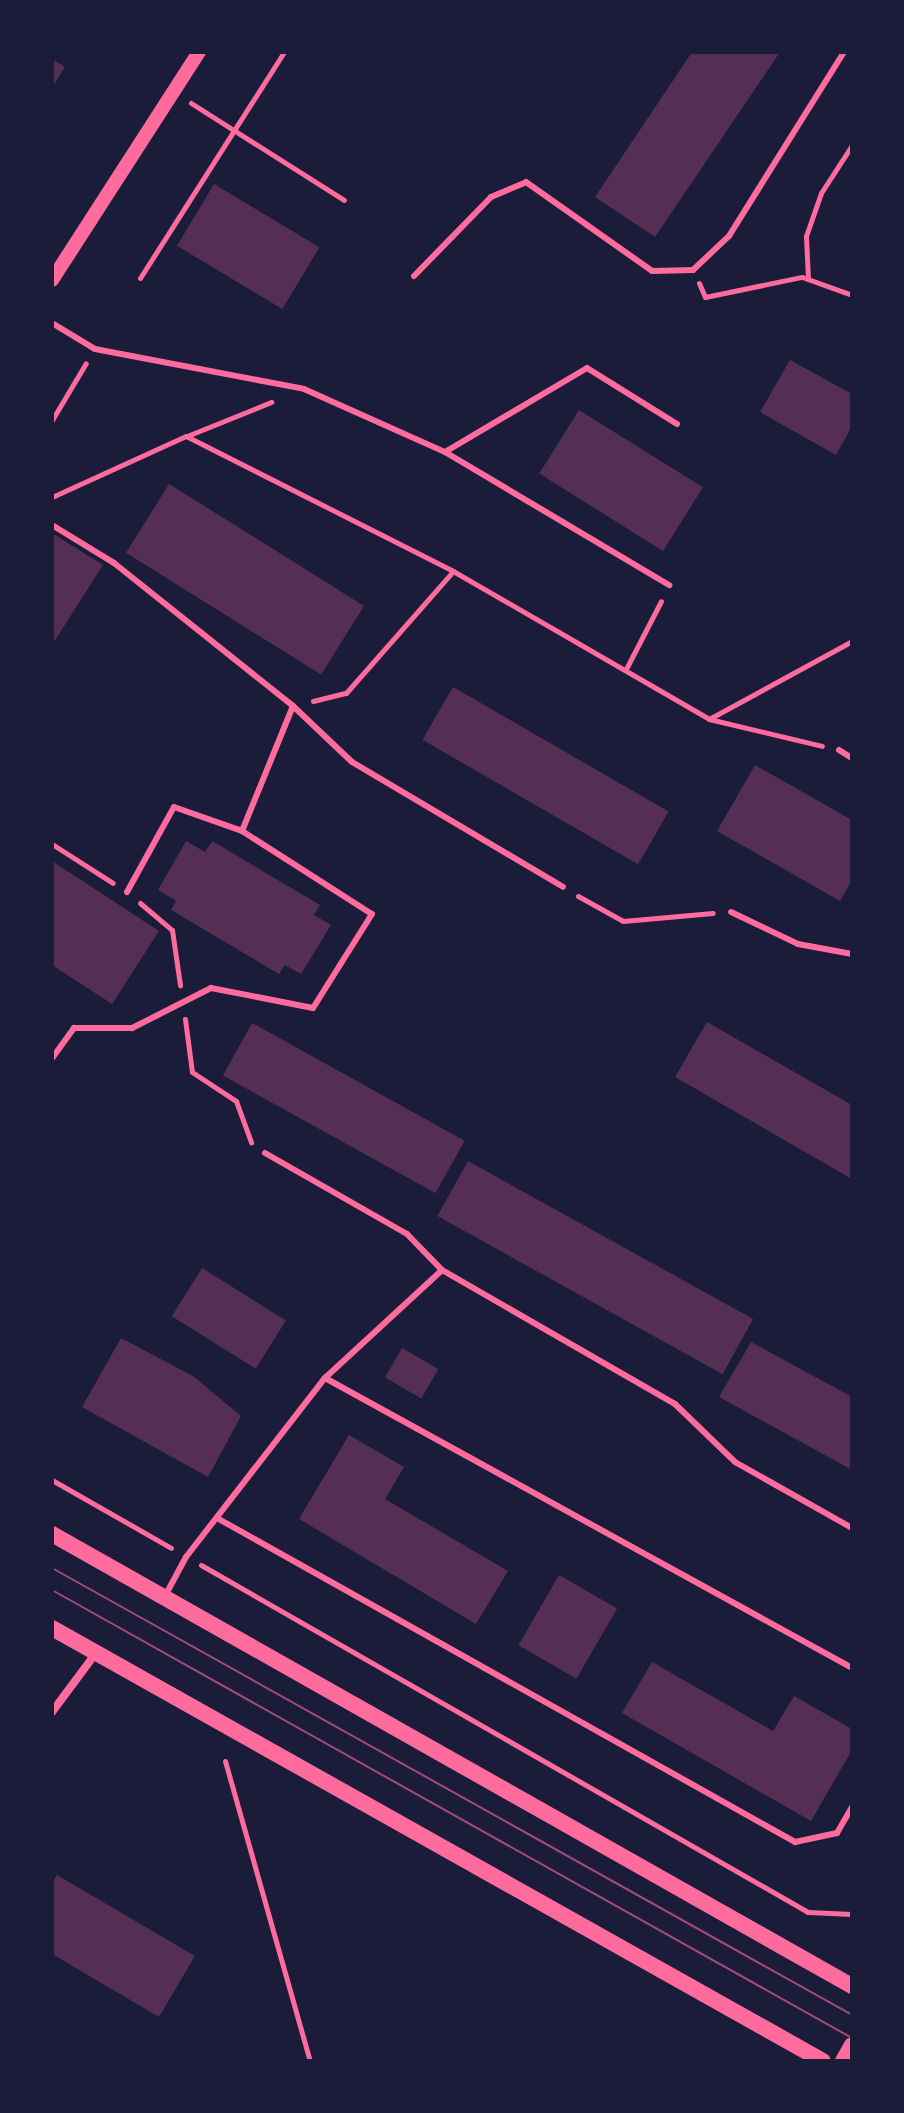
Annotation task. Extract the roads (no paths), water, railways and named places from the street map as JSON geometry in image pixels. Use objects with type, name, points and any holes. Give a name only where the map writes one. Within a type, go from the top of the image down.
[{"type":"main road","points":[[52,1534],[852,1986]]},
{"type":"main road","points":[[52,1628],[823,2061]]},
{"type":"main road","points":[[843,2061],[852,2045]]},
{"type":"street","points":[[52,280],[199,52]]},
{"type":"street","points":[[52,1712],[96,1653]]},
{"type":"lane","points":[[414,276],[491,197],[526,182],[652,271],[693,270],[729,236],[844,52]]},
{"type":"lane","points":[[52,323],[95,349],[304,389],[445,452],[669,585]]},
{"type":"lane","points":[[445,452],[587,368],[677,424]]},
{"type":"lane","points":[[52,525],[114,563],[293,706],[352,762],[563,887]]},
{"type":"lane","points":[[242,831],[293,706]]},
{"type":"lane","points":[[839,750],[852,758]]},
{"type":"lane","points":[[52,1058],[74,1028],[132,1028],[211,988],[313,1008],[372,914],[242,831],[174,807],[127,892]]},
{"type":"lane","points":[[731,912],[798,944],[852,954]]},
{"type":"lane","points":[[265,1153],[407,1234],[442,1270],[675,1404],[735,1462],[852,1528]]},
{"type":"lane","points":[[165,1597],[186,1557],[325,1378],[442,1270]]},
{"type":"lane","points":[[325,1378],[852,1668]]},
{"type":"lane","points":[[217,1518],[795,1842],[837,1833],[852,1807]]},
{"type":"tram line","points":[[52,1568],[852,2015]]},
{"type":"tram line","points":[[52,1590],[852,2038]]}]
